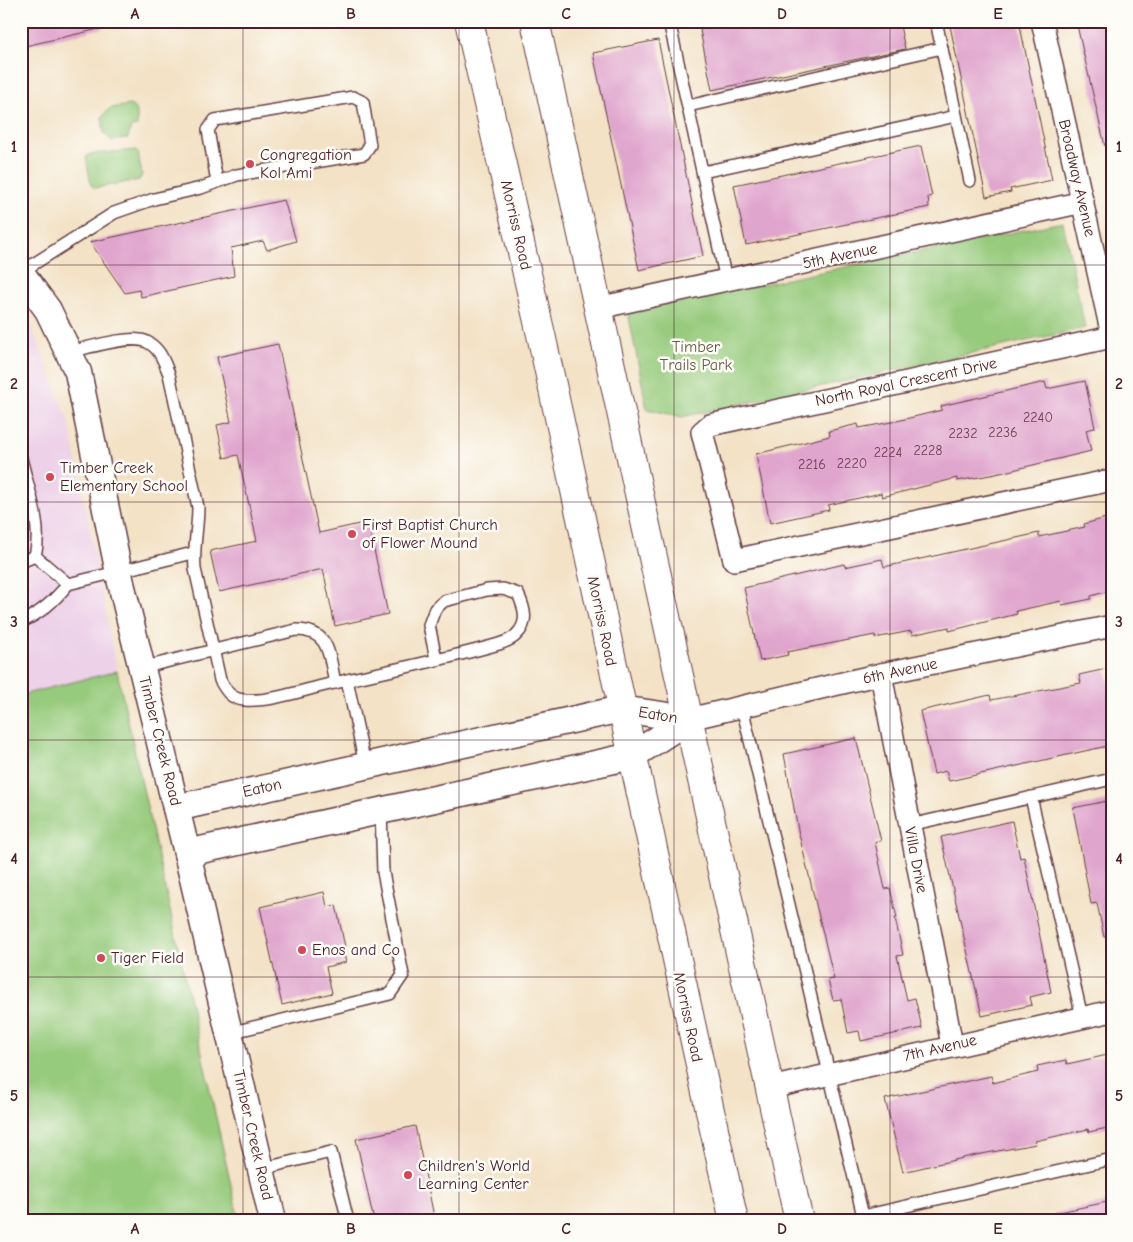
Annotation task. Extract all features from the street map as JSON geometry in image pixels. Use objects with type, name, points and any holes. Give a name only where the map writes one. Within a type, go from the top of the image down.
[{"type":"main road","name":"Morriss Road","points":[[469,21],[537,320],[734,1221]]},
{"type":"main road","points":[[535,21],[799,1221]]},
{"type":"street","name":"Broadway Avenue","points":[[1042,21],[1112,336]]},
{"type":"street","name":"5th Avenue","points":[[598,308],[1083,202]]},
{"type":"street","name":"Timber Creek Road","points":[[23,278],[48,310],[78,372],[118,570],[187,853],[273,1221]]},
{"type":"street","name":"North Royal Crescent Drive","points":[[1112,336],[710,425],[702,432],[734,560],[1112,480]]},
{"type":"street","name":"6th Avenue","points":[[689,719],[881,674],[1112,626]]},
{"type":"street","name":"Villa Drive","points":[[881,674],[952,1045]]},
{"type":"street","name":"Eaton","points":[[176,808],[365,764],[621,709],[689,719]]},
{"type":"street","name":"Eaton","points":[[187,853],[632,756],[689,719]]},
{"type":"street","name":"7th Avenue","points":[[770,1088],[952,1045],[1112,1011]]},
{"type":"lane","points":[[669,21],[726,280]]},
{"type":"lane","points":[[936,21],[970,181]]},
{"type":"lane","points":[[688,106],[942,48]]},
{"type":"lane","points":[[23,278],[114,213],[154,199],[217,182],[237,175],[364,154],[370,145],[363,102],[353,97],[215,120],[208,130],[217,182]]},
{"type":"lane","points":[[703,172],[956,116]]},
{"type":"lane","points":[[69,352],[130,340],[147,342],[160,354],[168,374],[198,507],[198,527],[193,553],[220,680],[228,694],[242,700],[261,700],[335,682],[347,680],[436,659],[502,643],[516,636],[525,622],[524,606],[518,594],[503,589],[487,590],[444,602],[434,610],[428,625],[436,659]]},
{"type":"lane","points":[[21,458],[39,541],[35,556]]},
{"type":"lane","points":[[21,622],[39,614],[55,600],[68,584],[118,570],[193,553]]},
{"type":"lane","points":[[35,556],[68,584]]},
{"type":"lane","points":[[21,562],[35,556]]},
{"type":"lane","points":[[142,668],[296,630],[310,630],[321,637],[327,648],[335,682]]},
{"type":"lane","points":[[347,680],[365,764]]},
{"type":"lane","points":[[742,707],[863,1216],[1112,1159]]},
{"type":"lane","points":[[910,825],[1112,779]]},
{"type":"lane","points":[[1031,798],[1082,1017]]},
{"type":"lane","points":[[229,1033],[390,994],[404,975],[383,872],[381,810]]},
{"type":"lane","points":[[261,1169],[331,1152],[348,1221]]},
{"type":"shaded area","name":"Timber Creek Elementary School","points":[[21,308],[31,325],[69,422],[117,671],[21,695]]},
{"type":"green space","points":[[130,105],[137,110],[137,126],[131,127],[128,138],[112,141],[104,133],[102,117],[110,108]]},
{"type":"green space","points":[[136,150],[142,175],[139,180],[95,188],[91,185],[86,157],[90,154]]},
{"type":"green space","name":"Timber Trails Park","points":[[1063,222],[1085,328],[682,417],[647,409],[628,312]]},
{"type":"green space","name":"Tiger Field","points":[[117,671],[239,1221],[21,1221],[21,695]]},
{"type":"building","points":[[21,21],[102,21],[103,28],[21,47]]},
{"type":"building","points":[[744,21],[899,21],[905,49],[712,90],[700,30]]},
{"type":"building","points":[[949,21],[1019,21],[1052,180],[1010,189],[1011,192],[986,197]]},
{"type":"building","points":[[1076,21],[1112,21],[1112,145],[1105,146]]},
{"type":"building","points":[[658,40],[703,256],[639,270],[593,53]]},
{"type":"building","points":[[921,146],[932,196],[928,197],[929,207],[746,245],[734,185]]},
{"type":"building","points":[[284,200],[296,241],[267,250],[263,241],[231,248],[234,276],[141,297],[139,290],[125,293],[90,242]]},
{"type":"building","points":[[278,344],[319,533],[368,522],[388,614],[335,626],[323,569],[219,592],[210,551],[257,541],[238,455],[224,458],[217,425],[231,422],[217,357]]},
{"type":"building","points":[[1085,381],[1095,428],[1086,430],[1091,451],[996,474],[957,481],[957,478],[882,497],[881,493],[828,505],[829,510],[770,523],[756,454],[830,436],[829,431],[858,424],[859,428],[897,421],[942,410],[941,406],[1045,382],[1047,389]]},
{"type":"building","points":[[1106,518],[1112,541],[1112,590],[1091,596],[1091,599],[1062,605],[1061,601],[1016,611],[1017,614],[949,631],[949,627],[912,635],[911,631],[875,638],[875,635],[787,652],[788,655],[760,661],[744,588],[844,564],[845,567],[882,559],[884,567],[1039,533],[1039,537],[1085,527],[1084,524]]},
{"type":"building","points":[[1106,669],[1112,693],[1112,745],[949,781],[946,771],[934,774],[920,711],[990,695],[991,700],[1081,683],[1079,675]]},
{"type":"building","points":[[856,738],[881,841],[875,842],[885,889],[890,888],[897,918],[895,918],[903,955],[897,956],[907,1000],[915,998],[922,1028],[861,1041],[859,1031],[848,1033],[841,999],[833,1000],[828,980],[834,979],[798,830],[784,754]]},
{"type":"building","points":[[1112,800],[1112,937],[1104,937],[1097,903],[1091,904],[1073,808]]},
{"type":"building","points":[[1012,821],[1020,858],[1024,857],[1051,992],[1030,997],[1032,1005],[982,1016],[941,837]]},
{"type":"building","points":[[324,892],[327,907],[336,905],[345,947],[342,948],[346,962],[326,967],[332,993],[282,1005],[260,907]]},
{"type":"building","points":[[1112,1054],[1112,1127],[1089,1132],[1088,1129],[1035,1141],[1036,1144],[976,1155],[903,1172],[885,1099],[991,1076],[993,1083],[1038,1072],[1037,1066],[1066,1060],[1067,1064]]},
{"type":"building","points":[[415,1126],[435,1221],[374,1221],[356,1139]]},
{"type":"building","points":[[1112,1201],[1112,1221],[1055,1221],[1055,1213]]},
{"type":"place","name":"Congregation Kol Ami","points":[[250,164]]},
{"type":"place","name":"Timber Creek Elementary School","points":[[50,477]]},
{"type":"place","name":"First Baptist Church of Flower Mound","points":[[352,534]]},
{"type":"place","name":"Enos and Co","points":[[302,950]]},
{"type":"place","name":"Tiger Field","points":[[101,958]]},
{"type":"place","name":"Children's World Learning Center","points":[[408,1175]]}]
